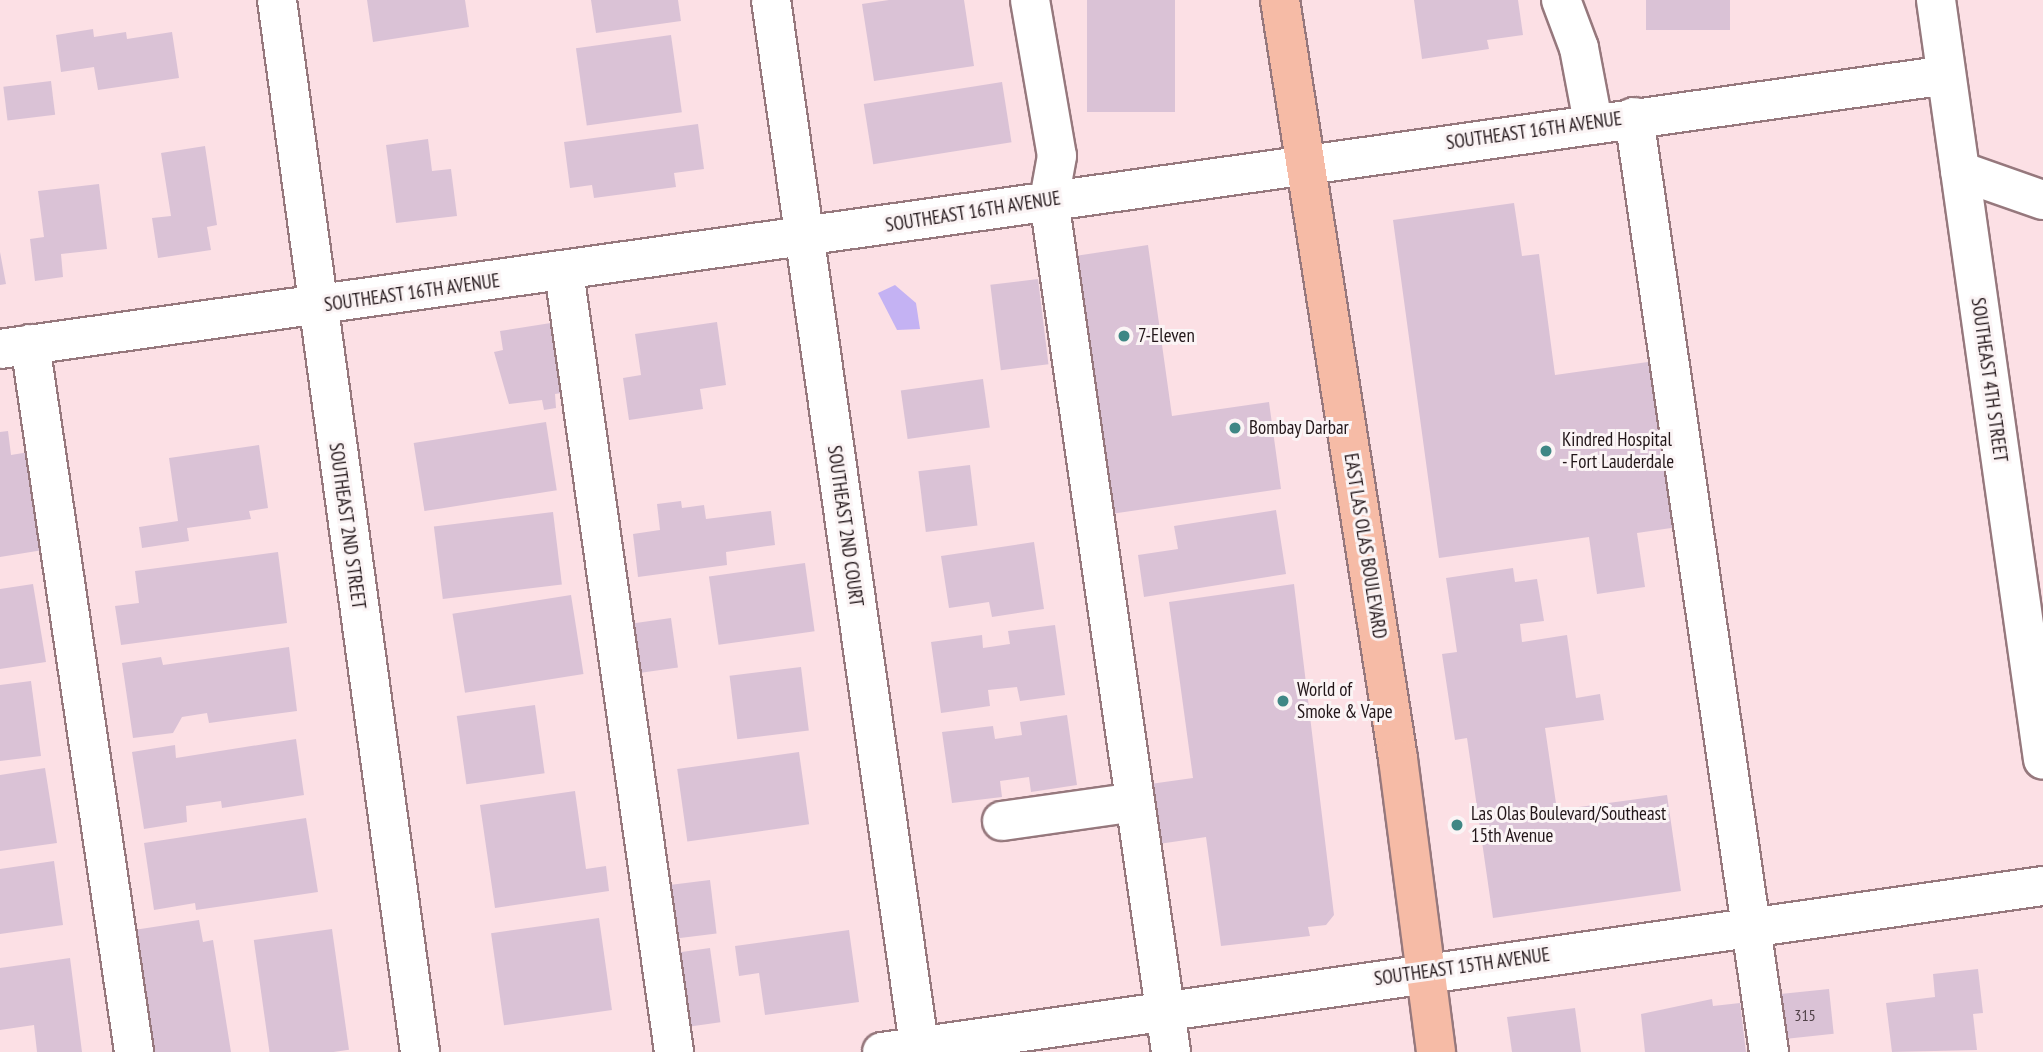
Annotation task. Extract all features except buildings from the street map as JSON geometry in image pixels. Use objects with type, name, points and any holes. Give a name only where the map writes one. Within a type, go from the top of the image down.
[{"type":"main road","name":"EAST LAS OLAS BOULEVARD","points":[[1280,0],[1436,1052]]},
{"type":"street","name":"SOUTHEAST 2ND STREET","points":[[277,0],[421,1052]]},
{"type":"street","name":"SOUTHEAST 2ND COURT","points":[[771,0],[920,1049]]},
{"type":"street","points":[[1030,0],[1057,156],[1049,200],[1171,1052]]},
{"type":"street","points":[[1561,0],[1579,48],[1593,122]]},
{"type":"street","name":"SOUTHEAST 4TH STREET","points":[[1936,0],[2043,759]]},
{"type":"street","name":"SOUTHEAST 16TH AVENUE","points":[[15,346],[804,239],[1305,163],[1947,75]]},
{"type":"street","points":[[1634,117],[1769,1052]]},
{"type":"street","points":[[1959,171],[2043,200]]},
{"type":"street","points":[[564,272],[674,1052]]},
{"type":"street","points":[[15,346],[134,1052]]},
{"type":"street","points":[[1002,821],[1135,802]]},
{"type":"street","name":"SOUTHEAST 15TH AVENUE","points":[[882,1052],[920,1049],[1165,1009],[1426,973],[1752,923],[2043,886]]},
{"type":"shaded area","points":[[895,285],[916,303],[920,329],[897,330],[878,293]]},
{"type":"place","name":"7-Eleven","points":[[1124,336]]},
{"type":"place","name":"Bombay Darbar","points":[[1235,428]]},
{"type":"place","name":"Kindred Hospital - Fort Lauderdale","points":[[1546,451]]},
{"type":"place","name":"World of Smoke & Vape","points":[[1283,701]]},
{"type":"place","name":"Las Olas Boulevard/Southeast 15th Avenue","points":[[1457,825]]}]
